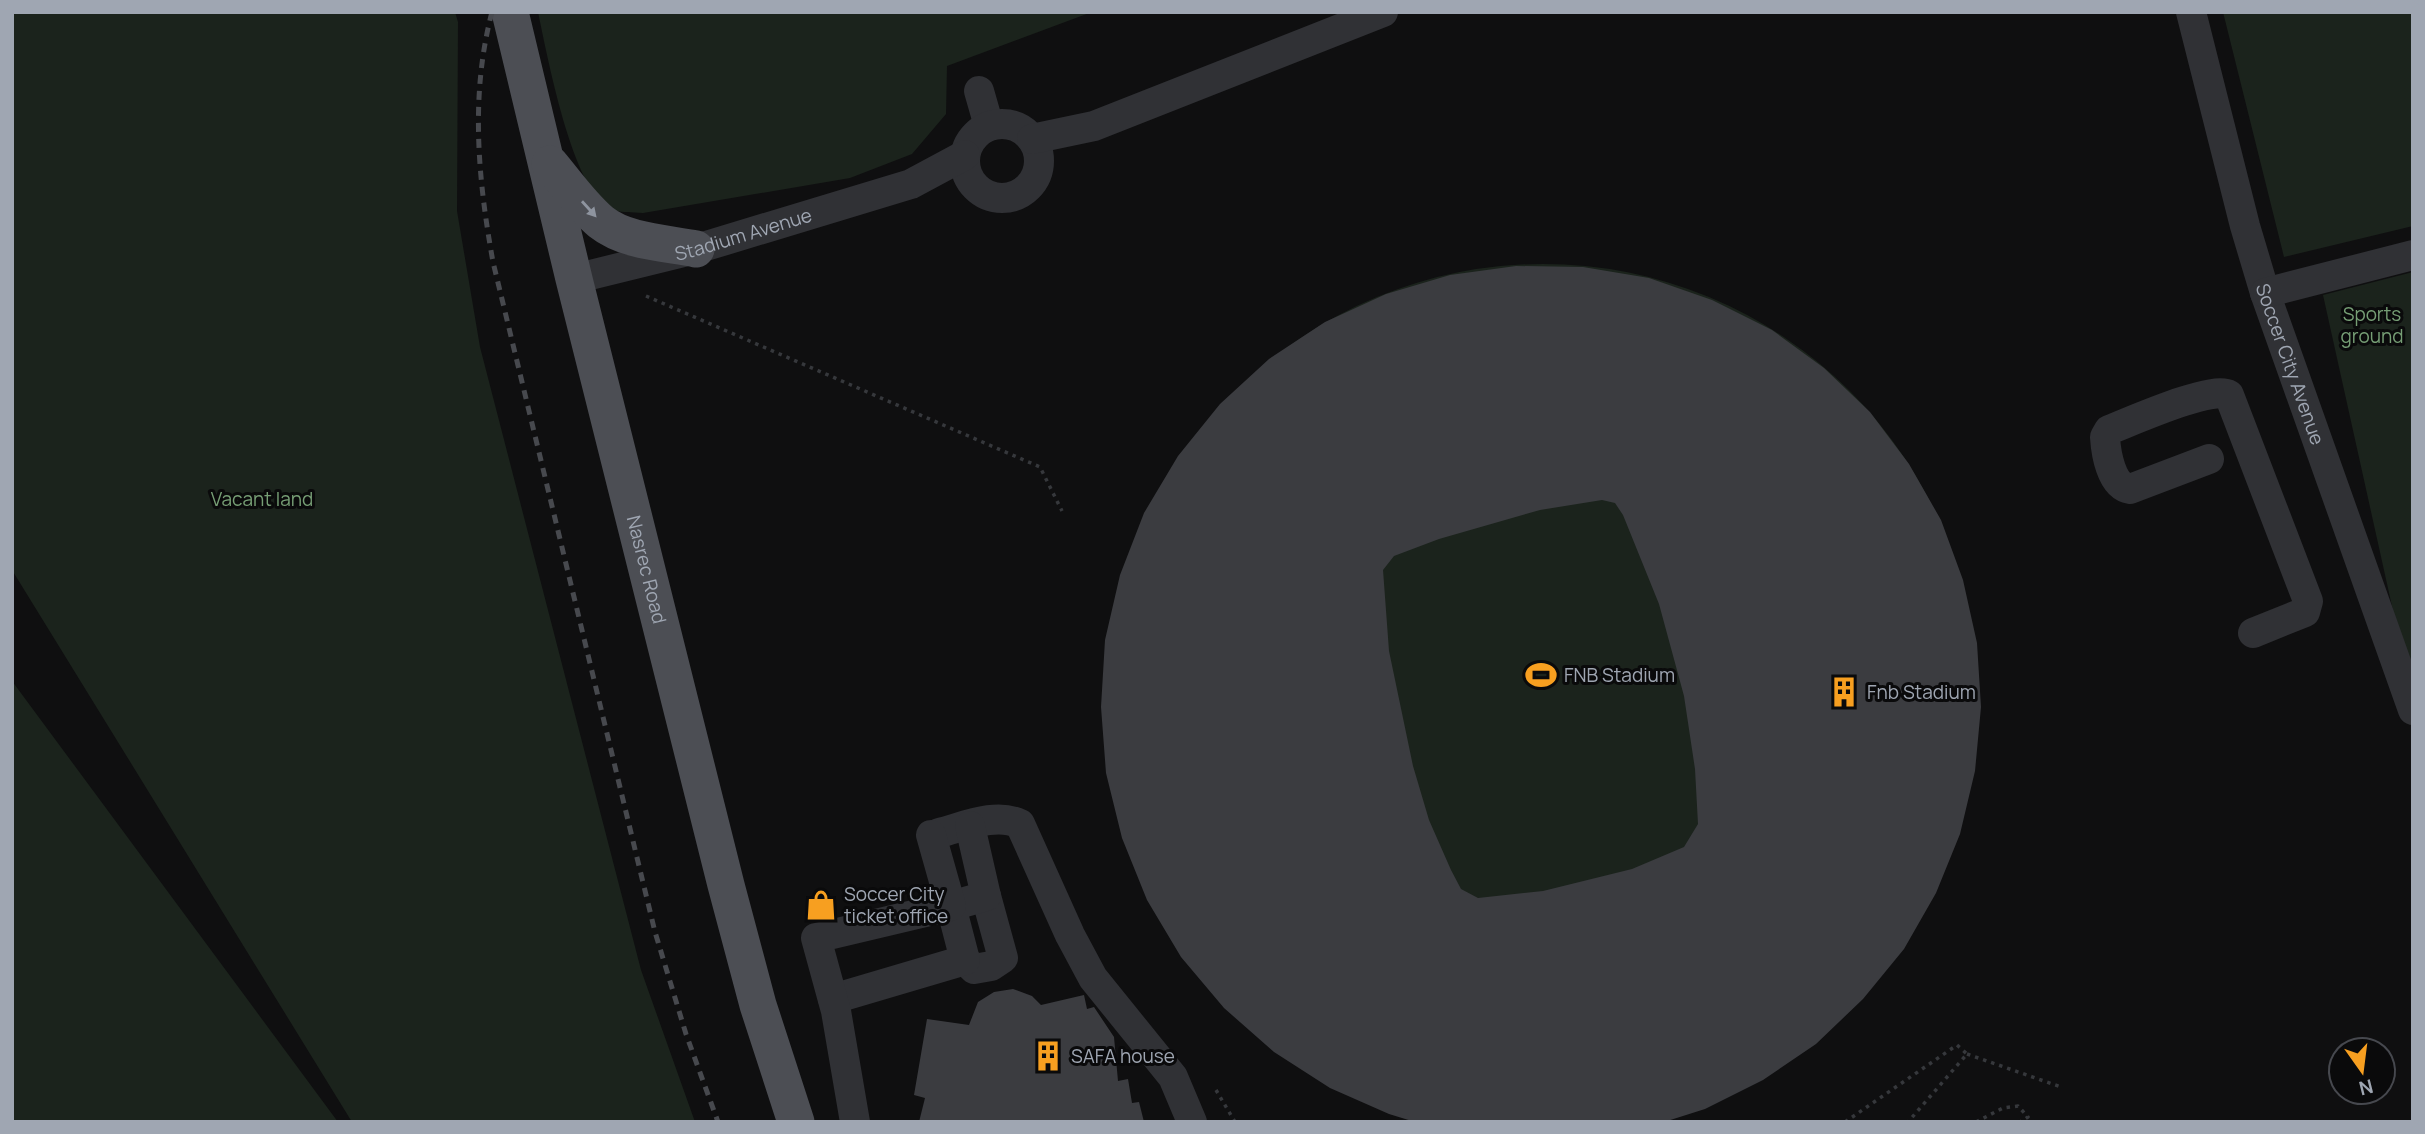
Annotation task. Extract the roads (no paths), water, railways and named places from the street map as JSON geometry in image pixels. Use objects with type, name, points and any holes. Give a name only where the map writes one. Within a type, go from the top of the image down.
[{"type":"main road","name":"Nasrec Road","points":[[511,17],[573,279],[737,925],[758,1005],[796,1122]]},
{"type":"main road","points":[[545,158],[593,214],[609,227],[624,234],[696,249]]},
{"type":"street","points":[[1036,151],[1383,12]]},
{"type":"street","name":"Soccer City Avenue","points":[[2191,12],[2245,226],[2265,293],[2413,710]]},
{"type":"street","points":[[979,91],[989,126]]},
{"type":"street","points":[[1013,125],[1036,151],[1031,184],[1012,197],[989,195],[968,168],[978,133],[989,126],[1013,125]]},
{"type":"street","name":"Stadium Avenue","points":[[573,279],[696,249],[968,168]]},
{"type":"street","points":[[2265,293],[2413,255]]},
{"type":"street","points":[[2209,458],[2130,489],[2123,488],[2115,479],[2105,437],[2109,430],[2189,400],[2219,391],[2229,394],[2308,601],[2305,612],[2253,633]]},
{"type":"street","points":[[970,826],[1003,958],[991,966],[974,969],[964,960],[935,834],[970,826],[1009,818],[1020,824],[1070,936],[1093,978],[1173,1077],[1192,1122]]},
{"type":"street","points":[[855,1122],[832,999],[816,938],[986,896]]},
{"type":"street","points":[[832,999],[964,960]]},
{"type":"railway","points":[[492,12],[481,74],[479,137],[483,200],[493,262],[655,932],[686,1034],[718,1122]]},
{"type":"place","name":"FNB Stadium","points":[[1541,675]]},
{"type":"place","name":"Fnb Stadium","points":[[1844,692]]},
{"type":"place","name":"Soccer City ticket office","points":[[821,905]]},
{"type":"place","name":"SAFA house","points":[[1048,1056]]},
{"type":"park label","name":"Sports ground","points":[[2372,325]]},
{"type":"park label","name":"Vacant land","points":[[262,499]]}]
